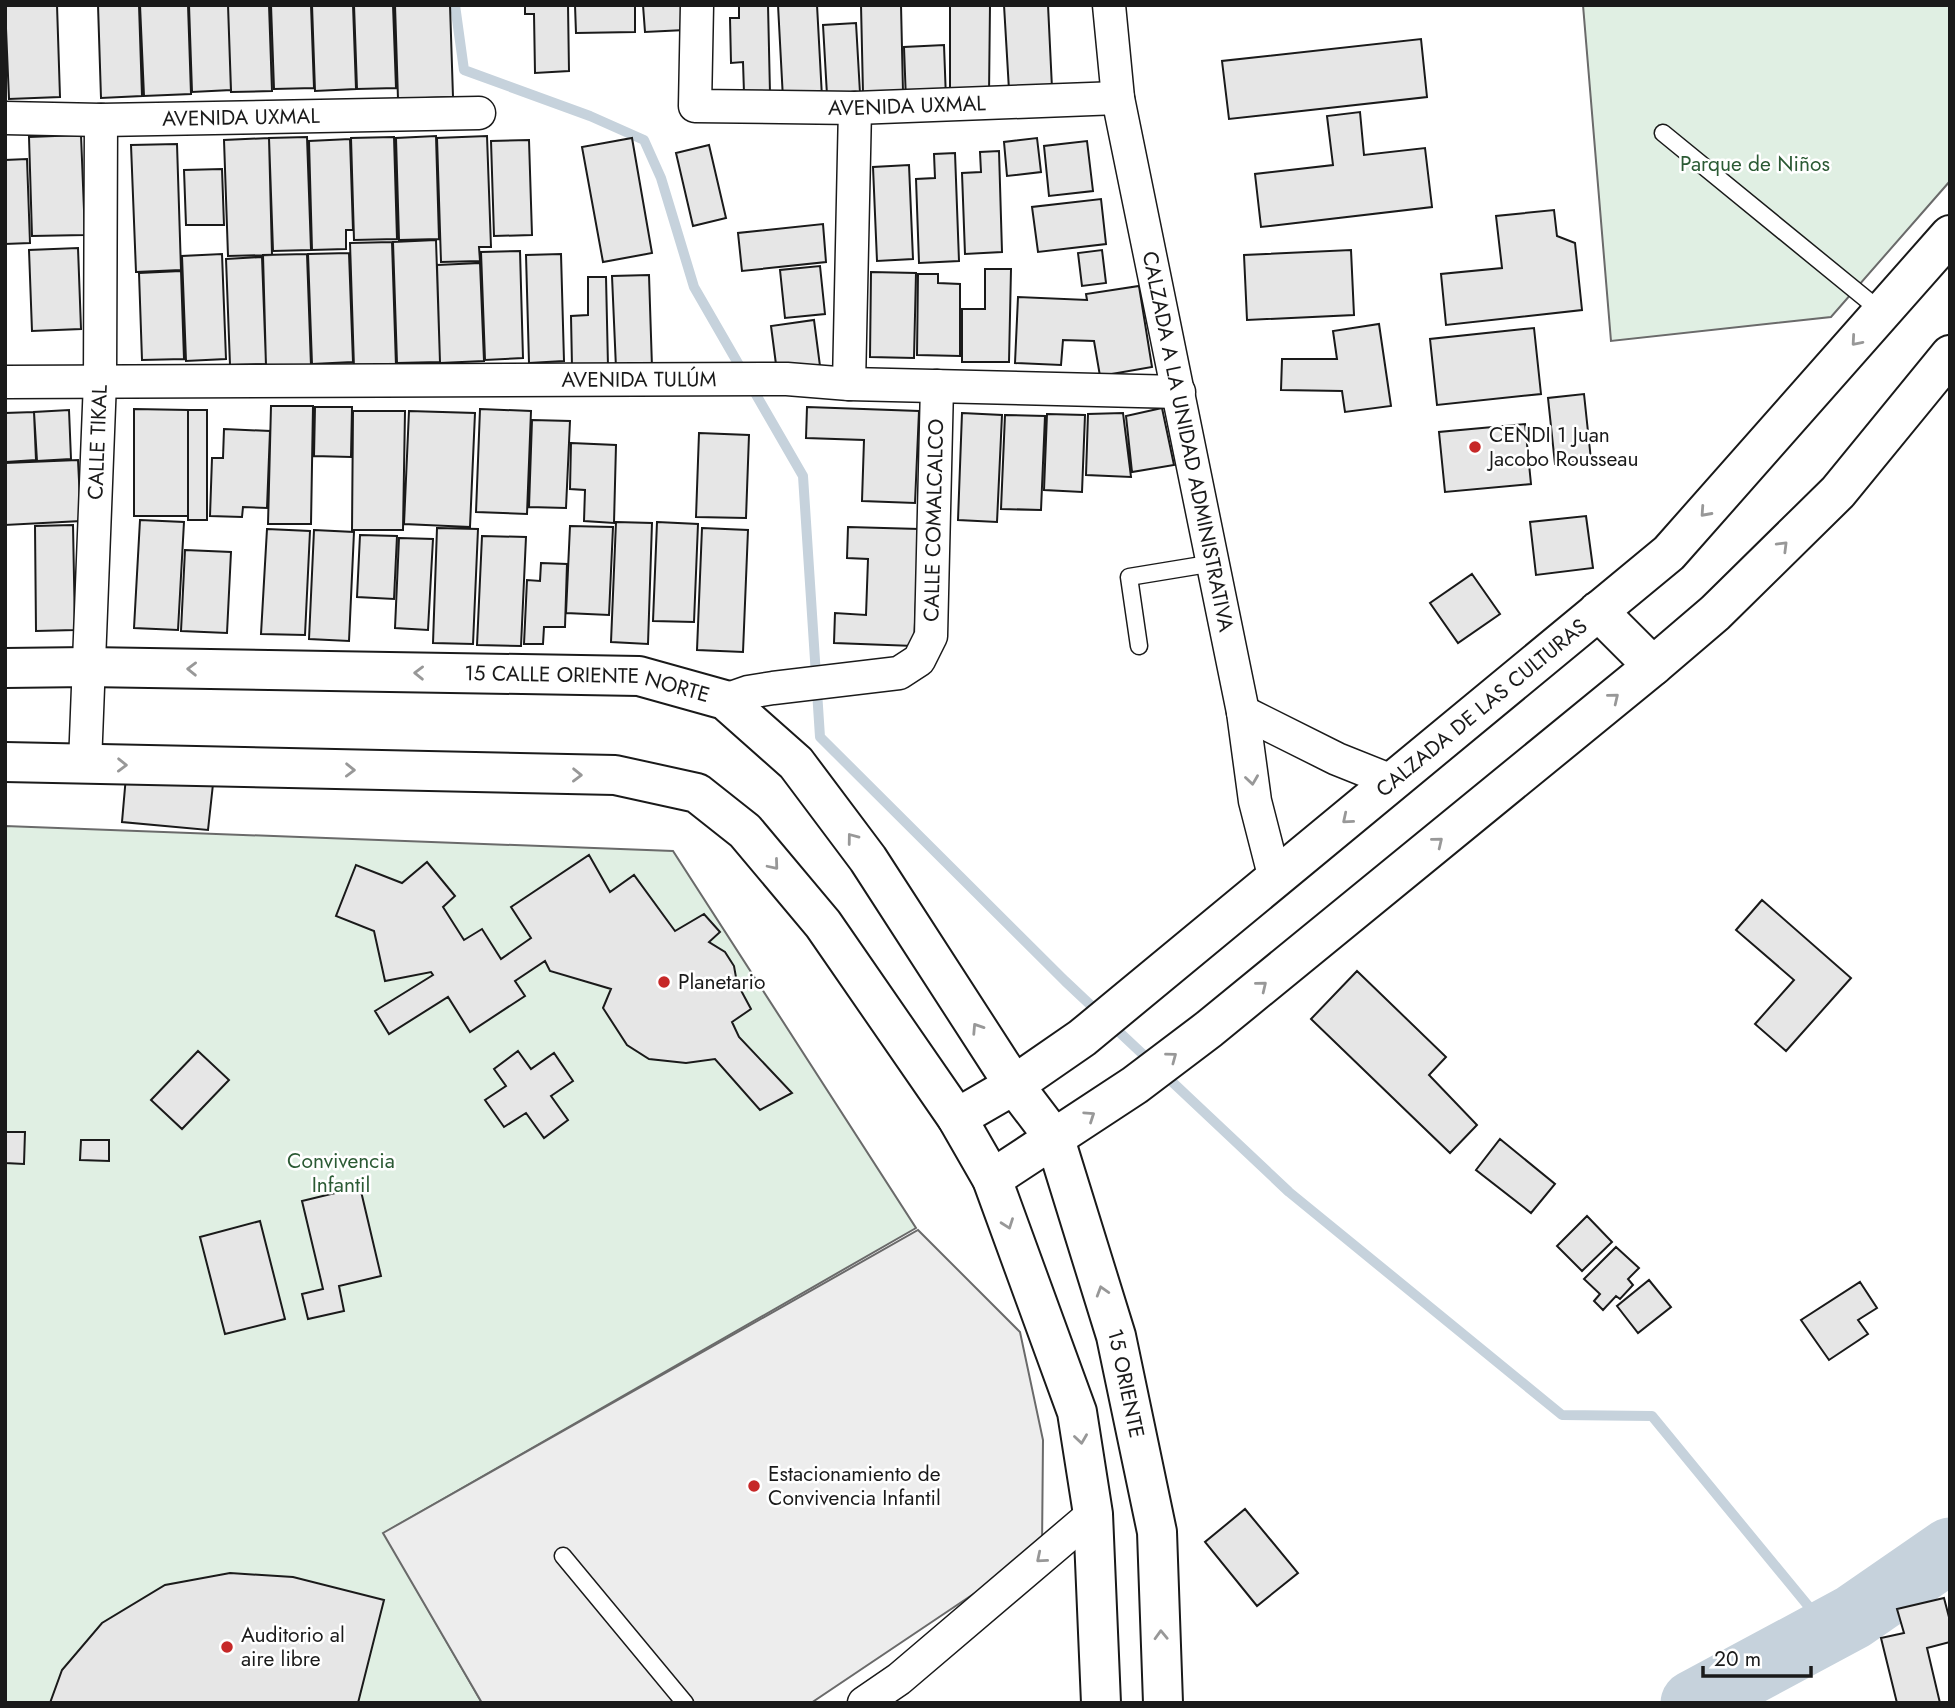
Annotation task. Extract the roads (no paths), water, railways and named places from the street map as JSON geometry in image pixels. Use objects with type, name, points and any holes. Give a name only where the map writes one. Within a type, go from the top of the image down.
[{"type":"main road","name":"CALZADA DE LAS CULTURAS","points":[[957,1118],[1014,1085],[1082,1038],[1669,553],[1950,235]]},
{"type":"main road","points":[[992,1179],[1135,1085],[1209,1030],[1715,613],[1838,492],[1950,355]]},
{"type":"main road","points":[[1598,611],[1653,666]]},
{"type":"main road","name":"15 CALLE ORIENTE NORTE","points":[[5,668],[639,676],[724,700],[796,763],[868,859],[1014,1085]]},
{"type":"main road","points":[[5,762],[615,775],[697,793],[746,831],[823,924],[957,1118],[992,1179],[1077,1412],[1093,1514],[1101,1703]]},
{"type":"main road","name":"15 ORIENTE","points":[[1014,1085],[1055,1139],[1116,1336],[1157,1532],[1163,1703]]},
{"type":"street","name":"AVENIDA UXMAL","points":[[697,5],[695,106],[855,107],[1118,98]]},
{"type":"street","name":"CALZADA A LA UNIDAD ADMINISTRATIVA","points":[[1109,5],[1118,98],[1243,712],[1255,801],[1275,879]]},
{"type":"street","points":[[849,384],[855,107]]},
{"type":"street","name":"AVENIDA UXMAL","points":[[5,118],[101,120],[479,113]]},
{"type":"street","name":"CALLE TIKAL","points":[[85,764],[100,381],[101,120]]},
{"type":"street","name":"AVENIDA TULÚM","points":[[5,382],[787,379],[849,384],[1179,392]]},
{"type":"street","name":"CALLE COMALCALCO","points":[[724,700],[773,688],[899,673],[919,660],[931,636],[937,386]]},
{"type":"street","points":[[1243,712],[1337,759],[1392,781]]},
{"type":"street","points":[[864,1703],[899,1679],[1093,1514]]},
{"type":"lane","points":[[1663,133],[1882,312]]},
{"type":"lane","points":[[1139,646],[1129,577],[1213,564]]},
{"type":"lane","points":[[563,1556],[685,1703]]},
{"type":"waterway","points":[[455,5],[464,70],[590,116],[644,140],[661,178],[694,287],[803,476],[820,737],[1065,981],[1289,1192],[1562,1415],[1652,1416],[1828,1630]]},
{"type":"waterway","points":[[1693,1703],[1853,1617],[1950,1550]]},
{"type":"place","name":"CENDI 1 Juan Jacobo Rousseau","points":[[1475,447]]},
{"type":"place","name":"Planetario","points":[[664,982]]},
{"type":"place","name":"Estacionamiento de Convivencia Infantil","points":[[754,1486]]},
{"type":"place","name":"Auditorio al aire libre","points":[[227,1647]]},
{"type":"park label","name":"Parque de Niños","points":[[1755,164]]},
{"type":"park label","name":"Convivencia Infantil","points":[[341,1173]]}]
